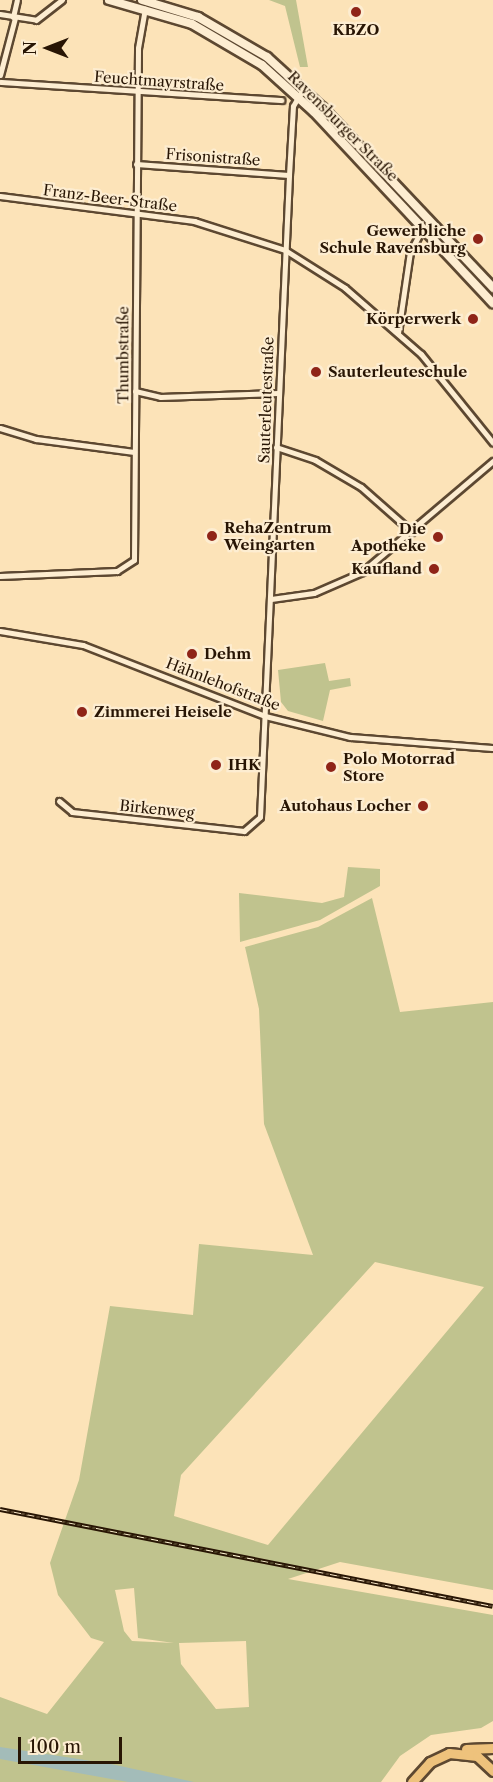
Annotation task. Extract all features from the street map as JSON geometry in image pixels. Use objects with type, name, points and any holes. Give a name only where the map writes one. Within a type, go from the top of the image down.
[{"type":"highway","points":[[412,1779],[442,1751],[489,1749],[493,1756]]},
{"type":"highway","points":[[412,1779],[449,1753],[477,1756],[493,1771]]},
{"type":"main road","name":"Ravensburger Straße","points":[[109,0],[145,9],[218,36],[297,96],[493,303]]},
{"type":"main road","name":"Ravensburger Straße","points":[[142,0],[223,28],[303,88],[493,288]]},
{"type":"street","points":[[0,75],[17,0]]},
{"type":"street","points":[[0,14],[14,17],[45,17],[62,0]]},
{"type":"street","name":"Thumbstraße","points":[[0,576],[124,570],[135,556],[135,210],[138,92],[145,9]]},
{"type":"street","name":"Feuchtmayrstraße","points":[[0,82],[280,100]]},
{"type":"street","points":[[297,96],[303,88]]},
{"type":"street","name":"Sauterleutestraße","points":[[256,826],[263,796],[278,393],[289,175],[297,96]]},
{"type":"street","name":"Frisonistraße","points":[[136,164],[289,175]]},
{"type":"street","name":"Franz-Beer-Straße","points":[[0,196],[135,210],[242,232],[285,250],[345,288],[398,333],[441,374],[493,443]]},
{"type":"street","points":[[398,333],[410,252],[423,228]]},
{"type":"street","points":[[135,392],[160,397],[278,393]]},
{"type":"street","points":[[0,428],[36,439],[134,452]]},
{"type":"street","points":[[276,447],[348,479],[412,532]]},
{"type":"street","points":[[271,599],[335,586],[388,554],[493,461]]},
{"type":"street","name":"Hähnlehofstraße","points":[[0,631],[112,654],[265,716],[386,743],[493,748]]},
{"type":"street","name":"Birkenweg","points":[[59,801],[72,812],[244,831],[256,826]]},
{"type":"green space","points":[[269,0],[296,0],[308,67],[300,67],[285,6]]},
{"type":"green space","points":[[365,161],[374,167],[493,298]]},
{"type":"green space","points":[[325,663],[329,681],[350,678],[351,686],[330,690],[323,721],[288,711],[281,702],[278,670]]},
{"type":"green space","points":[[348,867],[380,869],[380,886],[320,920],[240,942],[239,893],[322,903],[344,897]]},
{"type":"green space","points":[[372,898],[400,1012],[493,1002],[493,1590],[340,1562],[288,1579],[493,1615],[493,1721],[481,1728],[431,1735],[400,1756],[381,1782],[0,1782],[0,1697],[47,1714],[104,1642],[91,1638],[58,1595],[50,1563],[79,1480],[110,1306],[193,1315],[199,1244],[313,1255],[264,1124],[259,1009],[245,947],[318,927]],"holes":[[[375,1262],[484,1287],[268,1545],[174,1516],[181,1475]],[[134,1588],[138,1638],[174,1643],[132,1641],[124,1631],[115,1590]],[[246,1641],[249,1707],[216,1709],[181,1664],[179,1643]]]},
{"type":"water","points":[[0,1747],[111,1764],[194,1782],[128,1782],[0,1759]]},
{"type":"railway","points":[[0,1509],[493,1606]]},
{"type":"place","name":"KBZO","points":[[356,12]]},
{"type":"place","name":"Gewerbliche Schule Ravensburg","points":[[478,239]]},
{"type":"place","name":"Körperwerk","points":[[473,319]]},
{"type":"place","name":"Sauterleuteschule","points":[[316,372]]},
{"type":"place","name":"RehaZentrum Weingarten","points":[[212,536]]},
{"type":"place","name":"Die Apotheke","points":[[438,537]]},
{"type":"place","name":"Kaufland","points":[[434,569]]},
{"type":"place","name":"Dehm","points":[[192,654]]},
{"type":"place","name":"Zimmerei Heisele","points":[[82,712]]},
{"type":"place","name":"IHK","points":[[216,765]]},
{"type":"place","name":"Polo Motorrad Store","points":[[331,767]]},
{"type":"place","name":"Autohaus Locher","points":[[423,806]]}]
